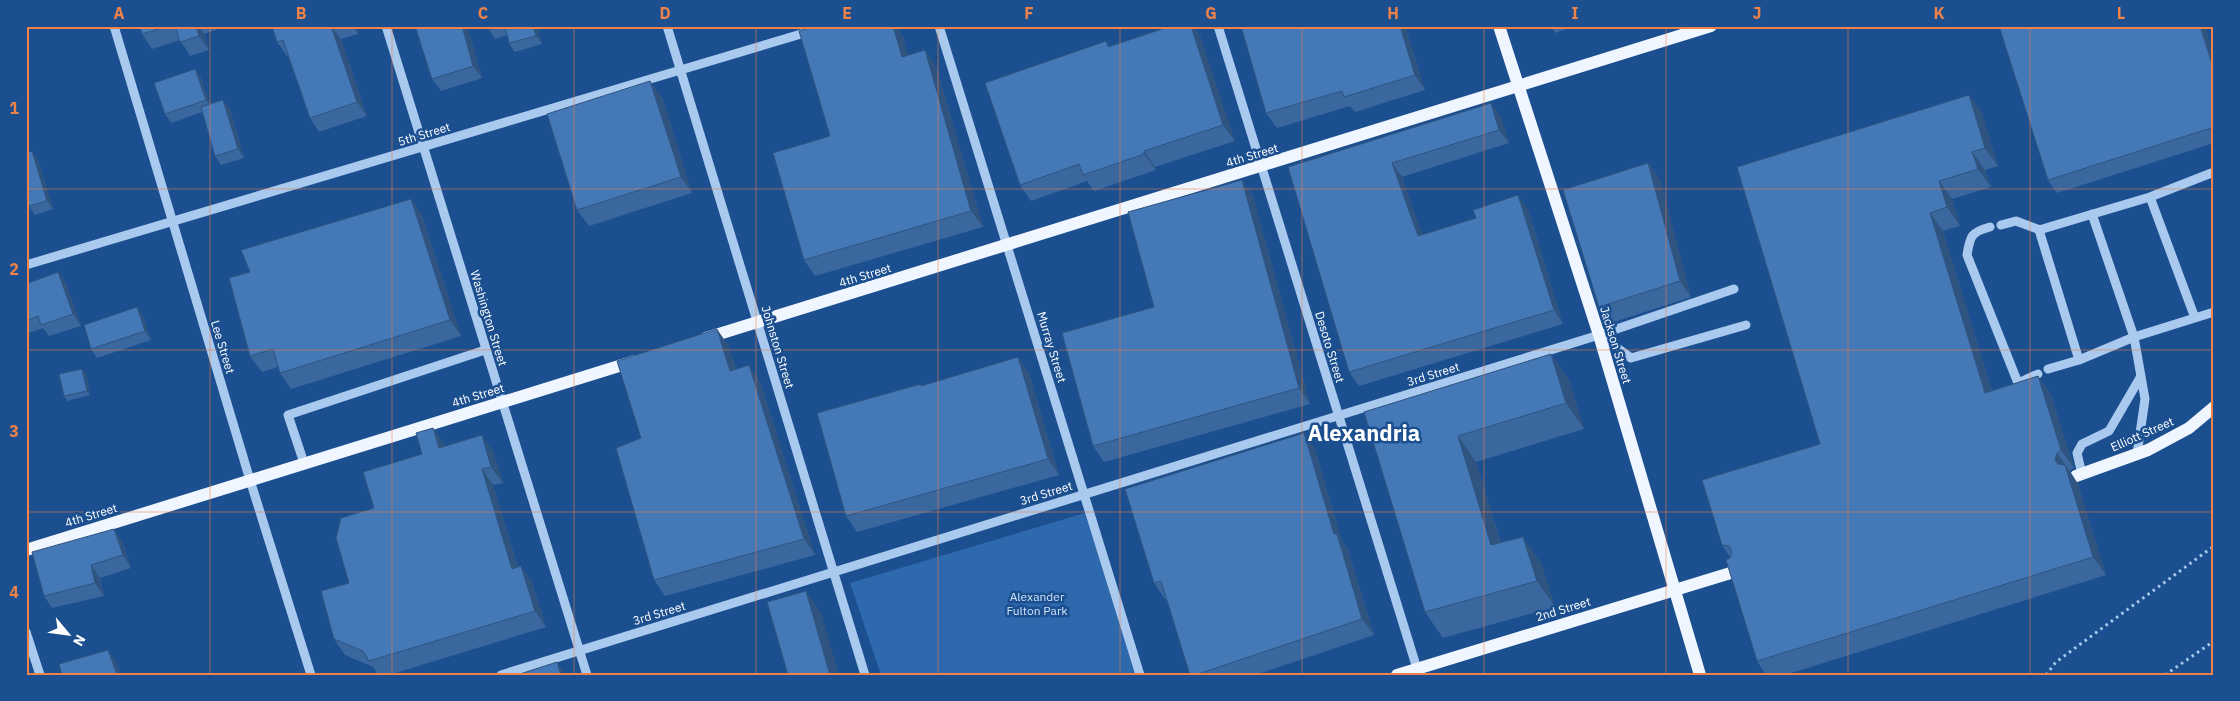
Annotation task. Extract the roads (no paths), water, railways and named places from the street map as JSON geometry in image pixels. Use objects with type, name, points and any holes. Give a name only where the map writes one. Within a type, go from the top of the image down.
[{"type":"main road","name":"Jackson Street","points":[[1499,26],[1599,335],[1700,675]]},
{"type":"main road","name":"4th Street","points":[[692,343],[1712,26]]},
{"type":"main road","name":"4th Street","points":[[26,550],[644,358]]},
{"type":"main road","name":"Elliott Street","points":[[2079,475],[2136,454],[2189,428],[2214,407]]},
{"type":"main road","name":"2nd Street","points":[[1397,675],[1418,672],[1675,589],[1737,571]]},
{"type":"street","name":"Lee Street","points":[[114,26],[250,480],[311,675]]},
{"type":"street","name":"Washington Street","points":[[386,26],[587,675]]},
{"type":"street","name":"Johnston Street","points":[[667,26],[866,675]]},
{"type":"street","name":"5th Street","points":[[26,265],[828,26]]},
{"type":"street","name":"Murray Street","points":[[939,26],[1140,675]]},
{"type":"street","name":"Desoto Street","points":[[1218,26],[1418,672]]},
{"type":"street","points":[[2001,225],[2016,221],[2040,230],[2150,197],[2214,172]]},
{"type":"street","points":[[2150,197],[2195,318]]},
{"type":"street","points":[[2092,214],[2134,337],[2145,399],[2136,454]]},
{"type":"street","points":[[1990,227],[1977,231],[1969,239],[1967,255],[2018,383],[2038,374]]},
{"type":"street","points":[[2040,230],[2079,360]]},
{"type":"street","name":"3rd Street","points":[[501,675],[1599,335],[1734,290]]},
{"type":"street","points":[[2048,369],[2079,360],[2134,337],[2214,312]]},
{"type":"street","points":[[1599,335],[1631,358],[1746,325]]},
{"type":"street","points":[[304,463],[288,415],[485,350]]},
{"type":"street","points":[[2079,475],[2077,453],[2082,444],[2109,431],[2141,376]]},
{"type":"street","points":[[26,632],[40,675]]},
{"type":"district","name":"Alexandria","points":[[1364,432]]},
{"type":"park label","name":"Alexander Fulton Park","points":[[1037,603]]}]
